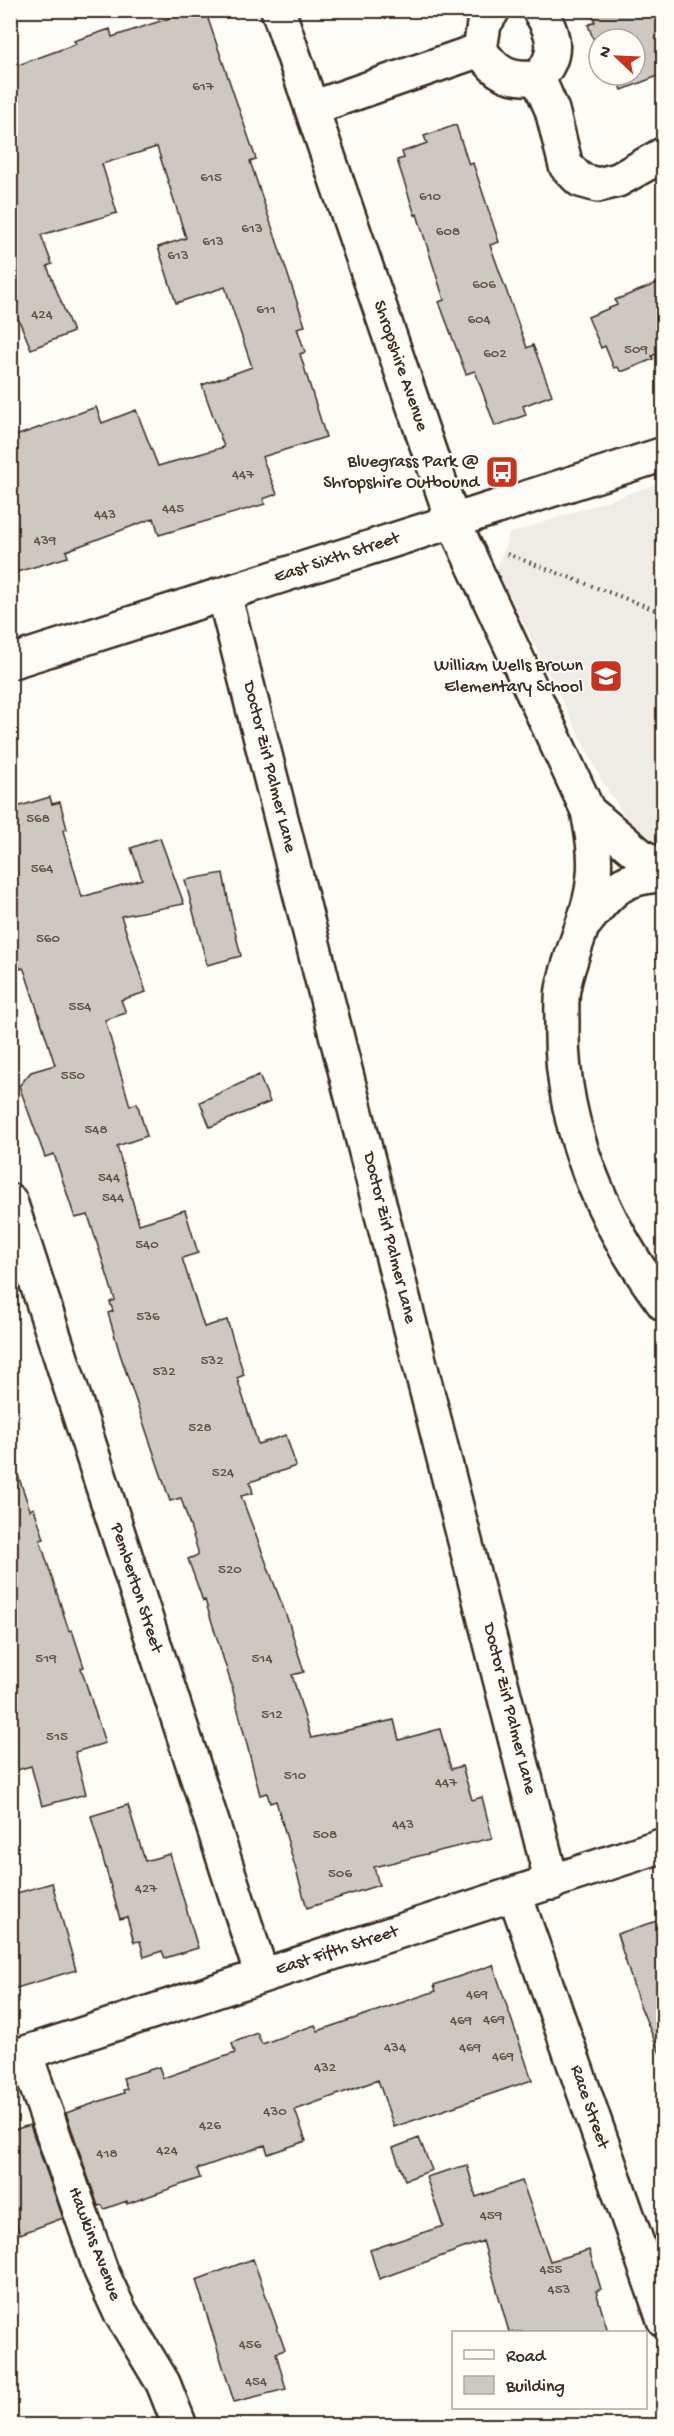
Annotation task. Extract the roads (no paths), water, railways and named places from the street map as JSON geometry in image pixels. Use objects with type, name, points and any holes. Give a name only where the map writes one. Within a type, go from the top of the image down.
[{"type":"street","name":"Shropshire Avenue","points":[[278,10],[453,521],[588,812],[595,850],[594,877],[563,991],[562,1050],[568,1097],[589,1174],[643,1276],[663,1304]]},
{"type":"street","points":[[493,10],[484,24],[480,50],[492,67],[507,76],[521,79],[538,78],[550,65],[553,48],[548,26],[539,10]]},
{"type":"street","points":[[312,108],[480,50]]},
{"type":"street","points":[[538,78],[552,110],[566,166],[580,180],[598,185],[618,180],[663,154]]},
{"type":"street","name":"East Sixth Street","points":[[10,662],[663,454]]},
{"type":"street","name":"Doctor Zirl Palmer Lane","points":[[224,594],[552,1883]]},
{"type":"street","name":"Shropshire Avenue","points":[[588,812],[641,856],[663,869]]},
{"type":"street","name":"Shropshire Avenue","points":[[582,927],[611,891],[642,875],[663,875]]},
{"type":"street","name":"Pemberton Street","points":[[10,1201],[262,1976]]},
{"type":"street","name":"East Fifth Street","points":[[18,2056],[663,1845]]},
{"type":"street","name":"Race Street","points":[[515,1895],[663,2320]]},
{"type":"street","name":"Hawkins Avenue","points":[[18,2056],[101,2271],[120,2312],[163,2383],[180,2426]]},
{"type":"place","name":"Bluegrass Park @ Shropshire Outbound","points":[[502,472]]},
{"type":"place","name":"William Wells Brown Elementary School","points":[[606,676]]}]
